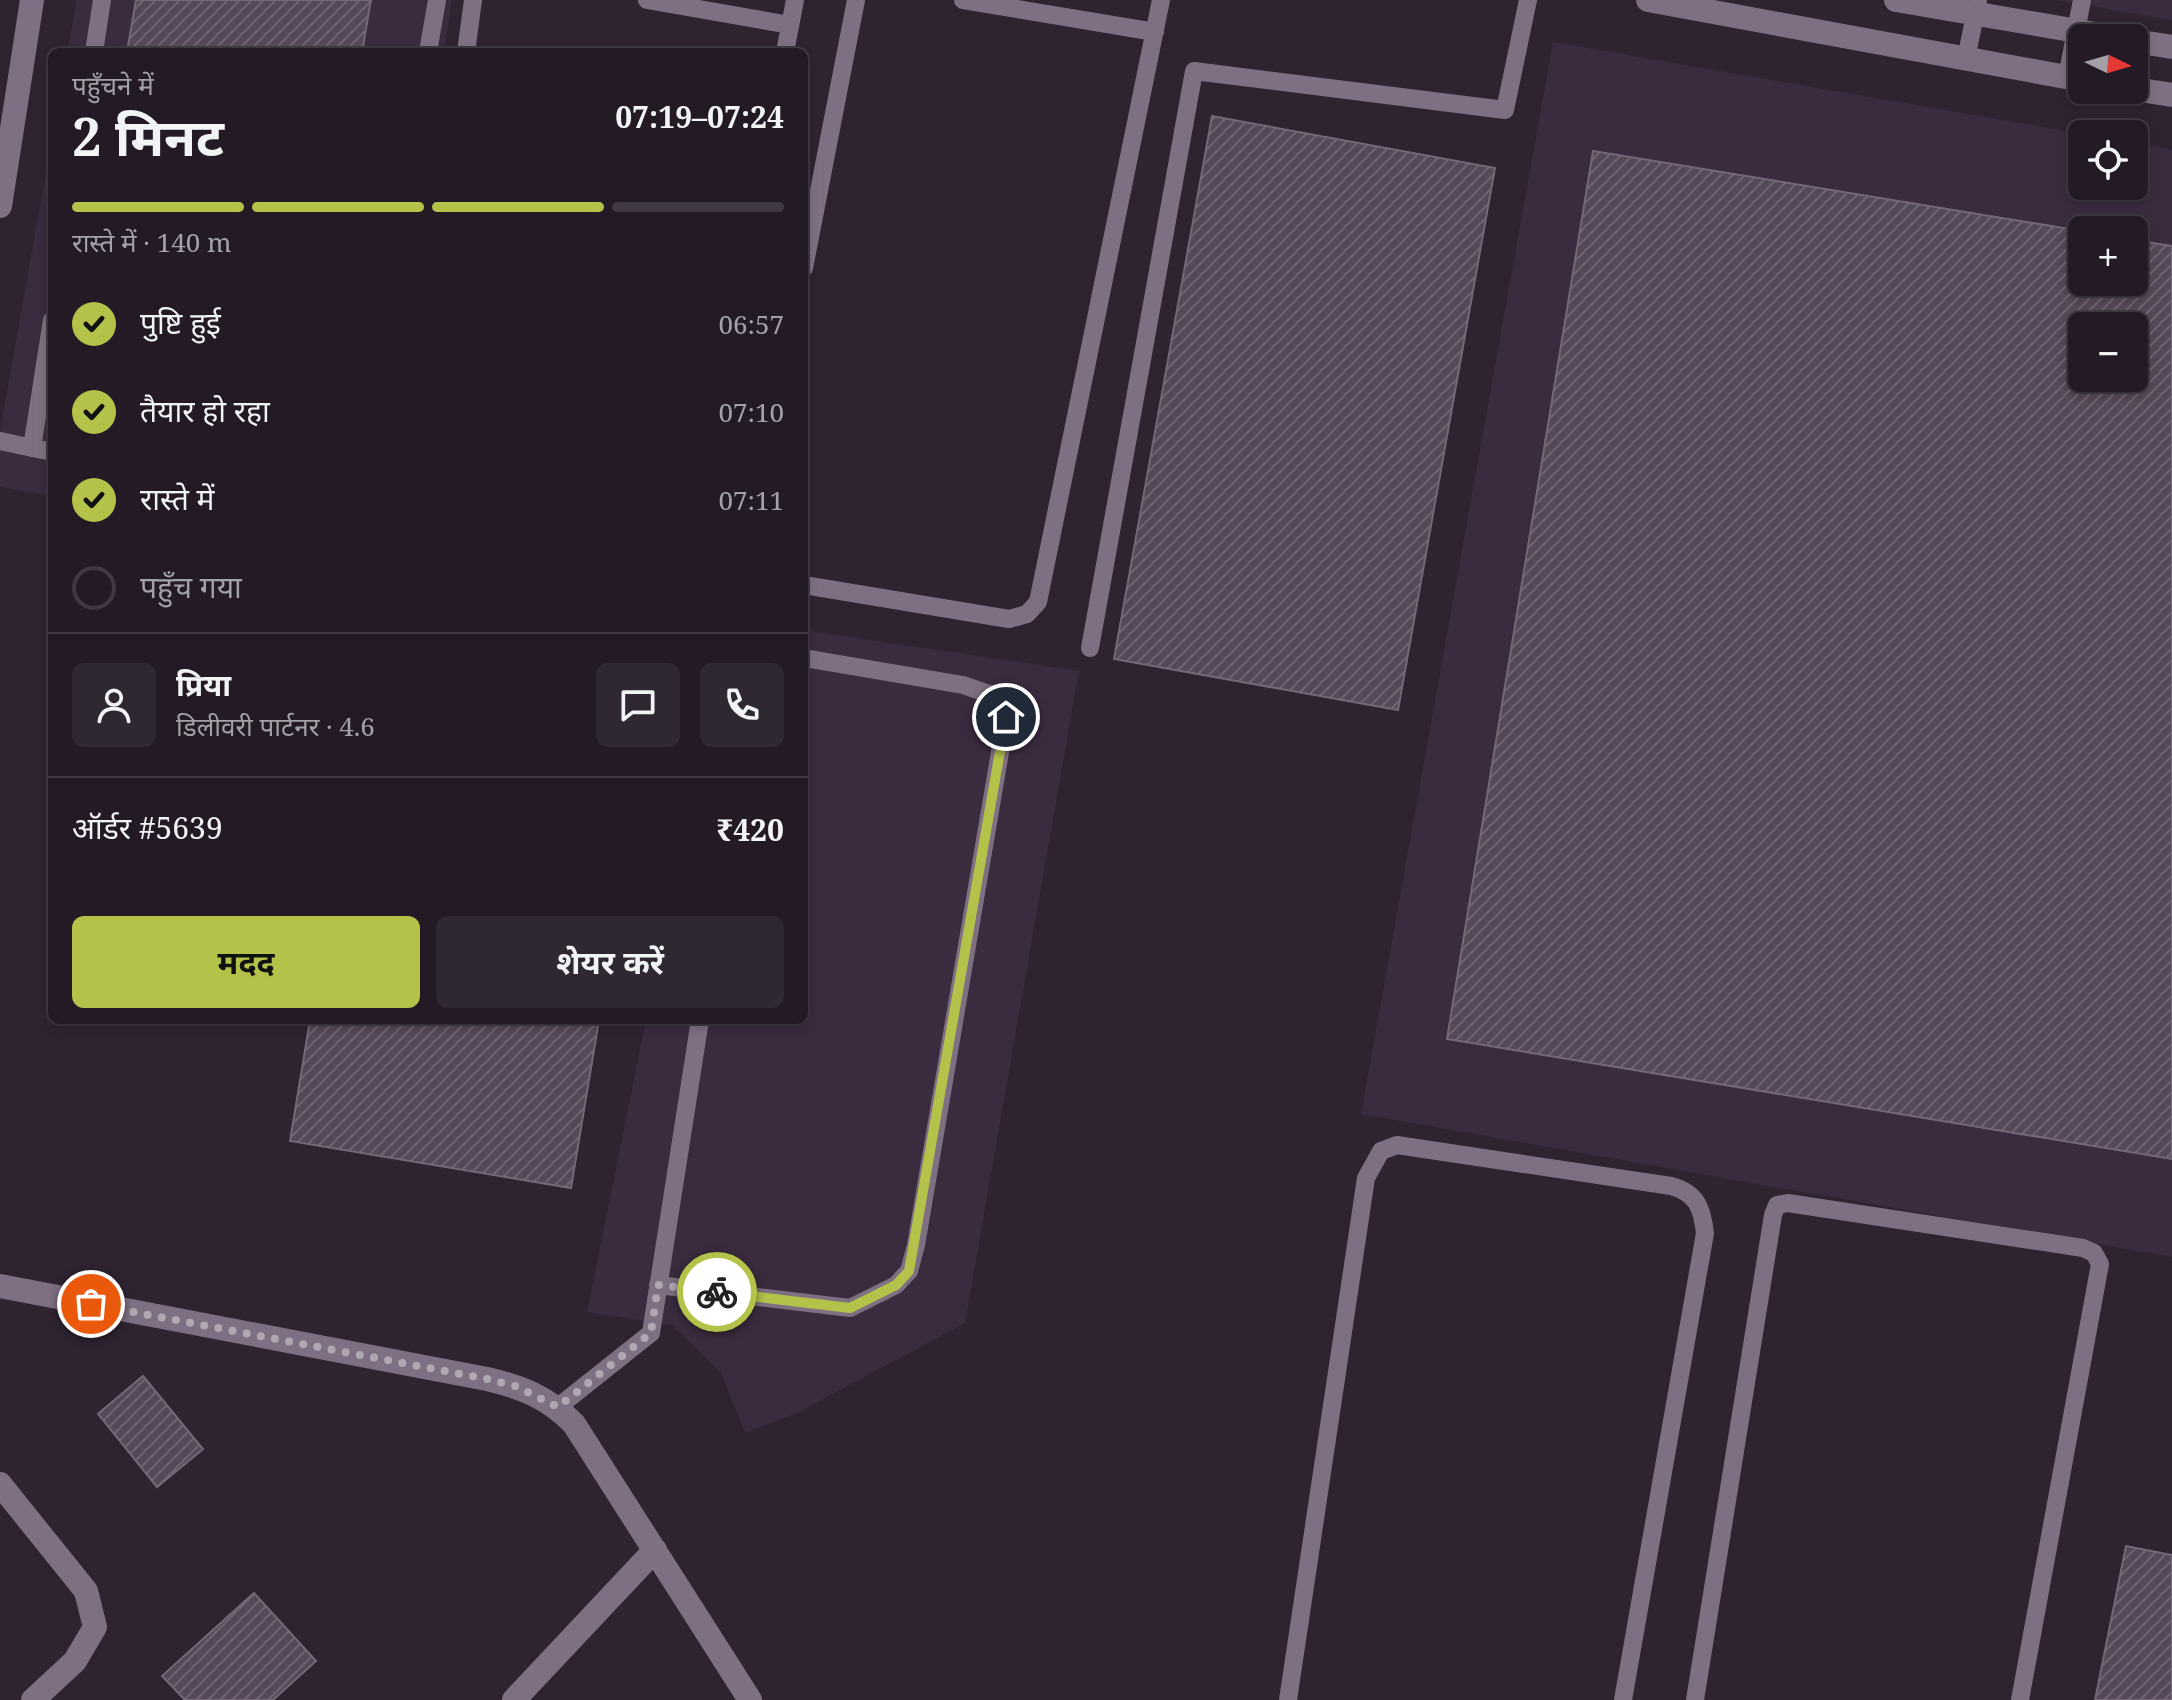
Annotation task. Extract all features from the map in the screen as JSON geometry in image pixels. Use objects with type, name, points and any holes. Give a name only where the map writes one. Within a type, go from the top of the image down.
[{"type":"street","points":[[0,206],[32,0]]},
{"type":"street","points":[[1648,0],[2068,77]]},
{"type":"street","points":[[1896,0],[1977,6],[2068,29]]},
{"type":"street","points":[[2148,43],[2172,47]]},
{"type":"street","points":[[2148,91],[2172,95]]},
{"type":"street","points":[[0,1286],[487,1379],[515,1386],[558,1407],[574,1424],[750,1700]]},
{"type":"street","points":[[0,1484],[86,1591],[95,1627],[75,1661],[33,1700]]},
{"type":"street","points":[[514,1700],[655,1550]]},
{"type":"lane","points":[[95,48],[102,0]]},
{"type":"lane","points":[[429,48],[437,0]]},
{"type":"lane","points":[[467,48],[473,0]]},
{"type":"lane","points":[[647,0],[790,25]]},
{"type":"lane","points":[[786,48],[795,0]]},
{"type":"lane","points":[[808,247],[856,0]]},
{"type":"lane","points":[[963,0],[1155,32]]},
{"type":"lane","points":[[808,586],[1009,619],[1027,614],[1038,602],[1161,0]]},
{"type":"lane","points":[[1090,648],[1194,71],[1505,110],[1528,0]]},
{"type":"lane","points":[[2077,24],[2082,0]]},
{"type":"lane","points":[[1966,59],[1977,6]]},
{"type":"lane","points":[[32,448],[48,346]]},
{"type":"lane","points":[[0,441],[48,451]]},
{"type":"lane","points":[[658,1285],[850,1308],[896,1285],[909,1271],[916,1245],[1006,717],[992,695],[963,685],[808,659]]},
{"type":"lane","points":[[558,1407],[651,1333],[699,1024]]},
{"type":"lane","points":[[1288,1700],[1366,1178],[1381,1151],[1397,1145],[1671,1186],[1687,1190],[1702,1208],[1705,1233],[1623,1700]]},
{"type":"lane","points":[[1695,1700],[1773,1215],[1777,1205],[1788,1203],[2083,1248],[2094,1253],[2100,1264],[2020,1700]]},
{"type":"shaded area","points":[[77,0],[452,0],[445,48],[68,48]]},
{"type":"shaded area","points":[[2056,0],[2172,0],[2172,20]]},
{"type":"shaded area","points":[[1553,42],[2068,131],[2068,200],[2148,200],[2148,146],[2172,150],[2172,1257],[1361,1114]]},
{"type":"shaded area","points":[[48,161],[48,495],[0,487],[0,431]]},
{"type":"shaded area","points":[[808,631],[1079,671],[965,1323],[797,1413],[745,1433],[721,1373],[672,1325],[587,1312],[645,1024],[808,1024]]},
{"type":"building","points":[[136,0],[371,0],[363,48],[128,48]]},
{"type":"building","points":[[1212,116],[1495,168],[1398,710],[1114,659]]},
{"type":"building","points":[[1593,151],[2068,229],[2068,296],[2148,296],[2148,242],[2172,246],[2172,1159],[1447,1039]]},
{"type":"building","points":[[309,1024],[598,1024],[571,1188],[290,1141]]},
{"type":"building","points":[[143,1376],[203,1449],[157,1487],[98,1414]]},
{"type":"building","points":[[2126,1546],[2172,1555],[2172,1700],[2095,1700]]},
{"type":"building","points":[[254,1593],[316,1661],[273,1700],[185,1700],[162,1676]]},
{"type":"way so far","points":[[91,1304],[487,1379],[515,1386],[558,1407],[651,1333],[658,1285],[717,1292]]},
{"type":"route","points":[[717,1292],[850,1308],[896,1285],[909,1271],[916,1245],[1006,717]]}]
